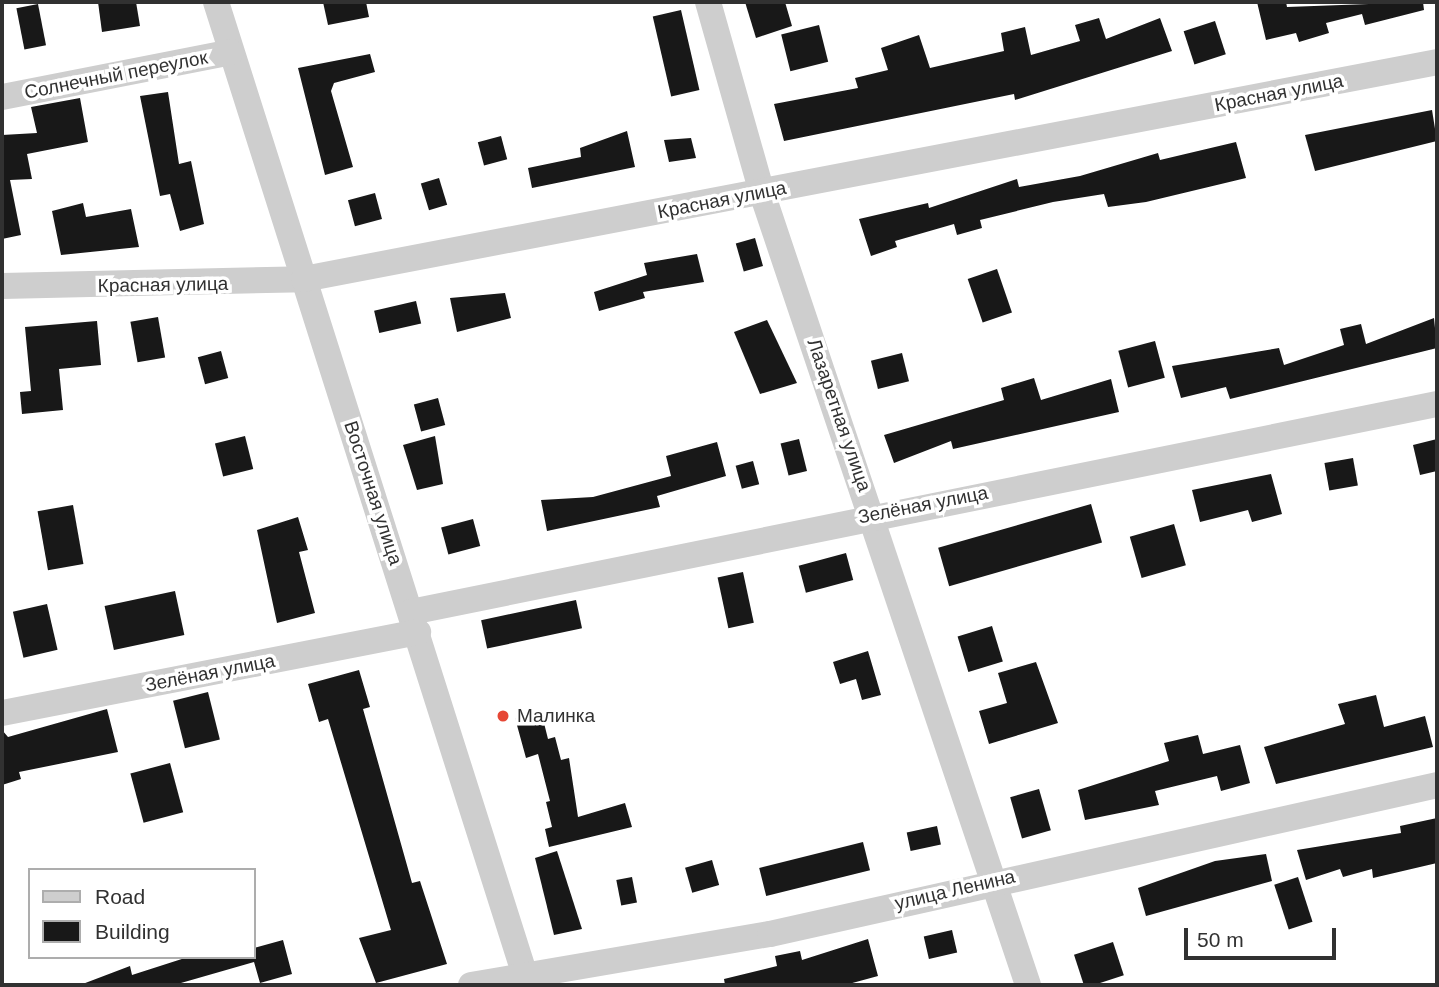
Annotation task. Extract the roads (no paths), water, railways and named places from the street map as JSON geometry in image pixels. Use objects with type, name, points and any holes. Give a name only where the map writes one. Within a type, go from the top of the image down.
[{"type":"street","name":"Восточная улица","points":[[216,2],[526,980]]},
{"type":"street","name":"Лазаретная улица","points":[[708,2],[762,192],[874,515],[1028,985]]},
{"type":"street","name":"Солнечный переулок","points":[[2,97],[231,52]]},
{"type":"street","name":"Красная улица","points":[[2,286],[304,279],[1437,62]]},
{"type":"street","name":"Зелёная улица","points":[[2,713],[414,622],[874,515],[1437,404]]},
{"type":"street","name":"улица Ленина","points":[[471,985],[526,980],[770,934],[994,881],[1437,785]]},
{"type":"place","name":"Малинка","points":[[503,716]]}]
